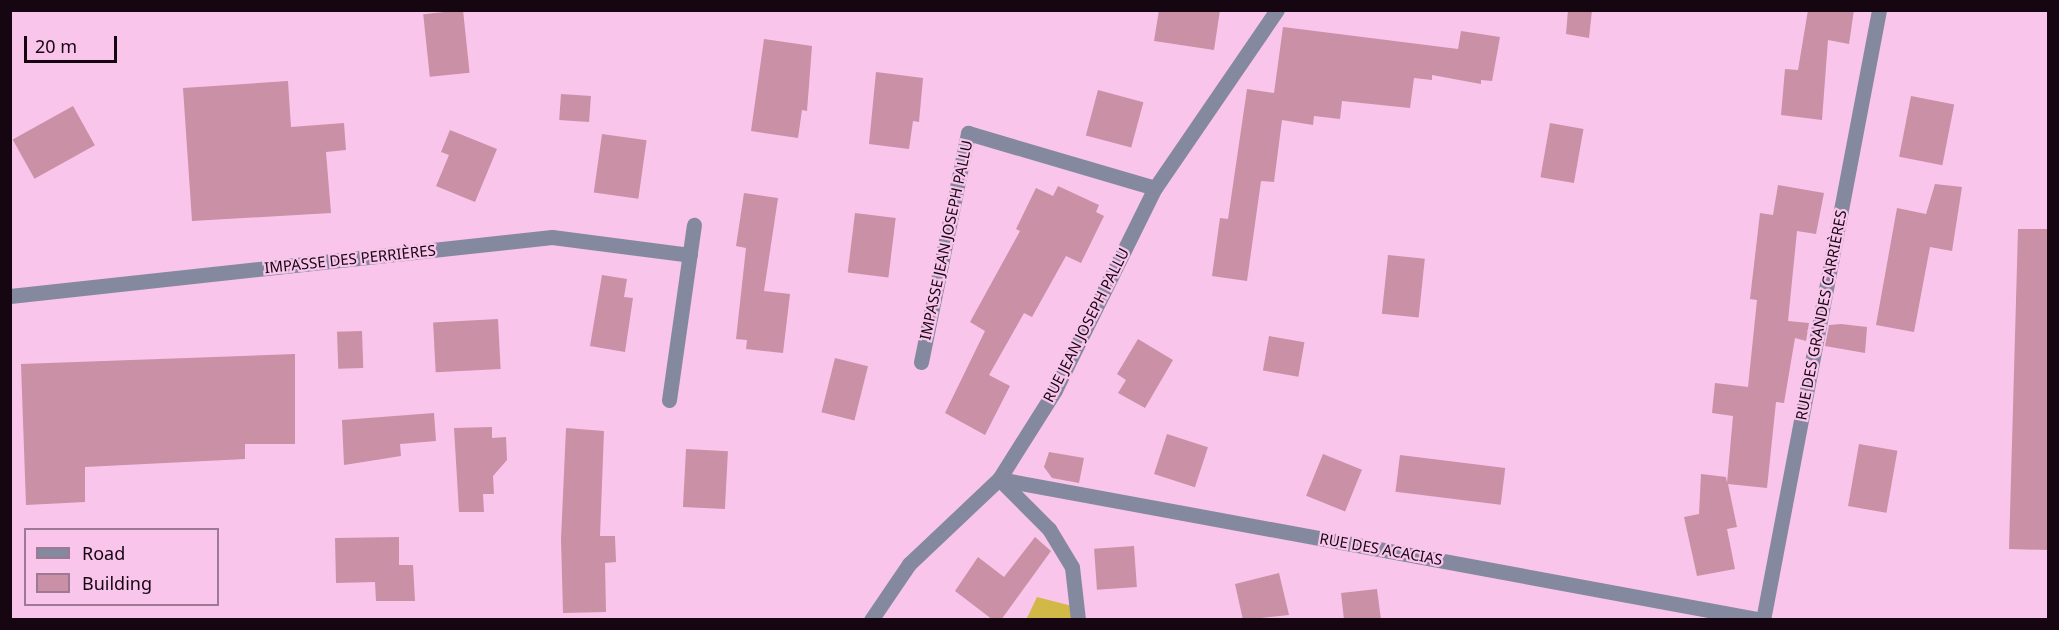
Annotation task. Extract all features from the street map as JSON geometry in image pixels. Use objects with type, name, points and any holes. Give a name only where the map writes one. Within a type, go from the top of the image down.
[{"type":"street","name":"RUE JEAN JOSEPH PALLU","points":[[871,620],[909,564],[999,479],[1055,390],[1155,188],[1277,10]]},
{"type":"street","name":"RUE DES GRANDES CARRIÈRES","points":[[1763,620],[1879,10]]},
{"type":"street","name":"IMPASSE JEAN JOSEPH PALLU","points":[[921,362],[968,133],[1155,188]]},
{"type":"street","points":[[669,400],[694,225]]},
{"type":"street","name":"IMPASSE DES PERRIÈRES","points":[[10,296],[552,237],[690,255]]},
{"type":"street","name":"RUE DES ACACIAS","points":[[999,479],[1763,620]]},
{"type":"street","points":[[999,479],[1049,529],[1072,567],[1078,620]]},
{"type":"shaded area","points":[[1037,597],[1072,606],[1072,619],[1026,620]]},
{"type":"building","points":[[463,10],[470,73],[430,77],[423,14]]},
{"type":"building","points":[[1159,10],[1220,10],[1214,50],[1154,41]]},
{"type":"building","points":[[1568,10],[1592,10],[1589,38],[1566,34]]},
{"type":"building","points":[[1808,10],[1854,10],[1849,44],[1828,40],[1822,120],[1781,115],[1785,69],[1798,70]]},
{"type":"building","points":[[1283,27],[1458,49],[1461,31],[1500,37],[1492,81],[1481,80],[1481,84],[1432,75],[1432,80],[1414,78],[1410,108],[1342,101],[1340,119],[1314,116],[1313,125],[1282,120],[1274,182],[1261,181],[1247,281],[1212,276],[1220,218],[1228,219],[1247,89],[1274,93]]},
{"type":"building","points":[[764,39],[812,46],[807,111],[802,110],[798,138],[751,131]]},
{"type":"building","points":[[876,72],[923,78],[919,122],[913,121],[909,149],[869,144]]},
{"type":"building","points":[[288,81],[291,127],[344,123],[346,150],[326,152],[331,213],[192,221],[183,88]]},
{"type":"building","points":[[1098,90],[1143,102],[1131,148],[1086,135]]},
{"type":"building","points":[[561,94],[591,96],[589,122],[559,120]]},
{"type":"building","points":[[1911,96],[1954,104],[1942,165],[1899,157]]},
{"type":"building","points":[[73,106],[95,145],[34,179],[13,139]]},
{"type":"building","points":[[1550,123],[1583,129],[1574,183],[1540,177]]},
{"type":"building","points":[[450,130],[497,149],[475,202],[436,186],[449,155],[441,152]]},
{"type":"building","points":[[602,134],[647,140],[638,199],[594,192]]},
{"type":"building","points":[[1935,184],[1962,187],[1952,251],[1930,247],[1914,332],[1876,325],[1897,208],[1926,214]]},
{"type":"building","points":[[1778,185],[1824,193],[1816,234],[1797,231],[1788,321],[1809,323],[1806,341],[1795,338],[1784,403],[1776,402],[1767,488],[1728,484],[1737,527],[1727,529],[1735,569],[1697,576],[1684,517],[1699,514],[1701,474],[1726,477],[1727,483],[1733,416],[1712,413],[1715,383],[1748,387],[1757,300],[1750,299],[1760,213],[1773,215]]},
{"type":"building","points":[[1058,186],[1099,205],[1096,212],[1104,216],[1081,263],[1066,256],[1032,317],[1024,313],[989,375],[1010,386],[985,435],[945,413],[985,331],[970,322],[1020,231],[1016,229],[1036,188],[1053,196]]},
{"type":"building","points":[[744,193],[778,198],[764,291],[790,294],[783,353],[746,349],[747,340],[736,339],[746,248],[736,246]]},
{"type":"building","points":[[855,213],[896,218],[888,278],[848,273]]},
{"type":"building","points":[[2018,229],[2049,229],[2047,550],[2009,549]]},
{"type":"building","points":[[1388,255],[1425,259],[1419,318],[1382,314]]},
{"type":"building","points":[[602,275],[627,279],[624,297],[633,298],[625,352],[590,346]]},
{"type":"building","points":[[498,319],[501,369],[436,372],[433,322]]},
{"type":"building","points":[[1829,325],[1867,327],[1865,353],[1825,346]]},
{"type":"building","points":[[362,331],[363,368],[338,369],[337,332]]},
{"type":"building","points":[[1269,336],[1304,342],[1298,377],[1263,370]]},
{"type":"building","points":[[1138,339],[1173,360],[1145,408],[1118,393],[1126,380],[1117,374]]},
{"type":"building","points":[[295,354],[295,444],[245,444],[245,459],[85,467],[85,502],[26,505],[21,364]]},
{"type":"building","points":[[835,358],[868,366],[854,421],[821,412]]},
{"type":"building","points":[[434,413],[436,441],[400,444],[401,456],[344,465],[342,420]]},
{"type":"building","points":[[492,427],[492,438],[506,437],[507,460],[493,476],[494,494],[483,494],[484,512],[459,512],[454,428]]},
{"type":"building","points":[[566,428],[604,431],[600,536],[615,536],[616,562],[605,563],[606,612],[563,613],[561,539]]},
{"type":"building","points":[[1167,434],[1208,447],[1195,487],[1154,474]]},
{"type":"building","points":[[1859,444],[1897,451],[1886,513],[1848,506]]},
{"type":"building","points":[[686,449],[728,451],[725,509],[683,507]]},
{"type":"building","points":[[1049,452],[1084,458],[1079,483],[1052,478],[1044,467]]},
{"type":"building","points":[[1323,454],[1362,470],[1345,511],[1306,496]]},
{"type":"building","points":[[1400,455],[1505,468],[1501,505],[1395,492]]},
{"type":"building","points":[[399,537],[399,565],[413,565],[415,601],[376,601],[375,582],[336,583],[335,538]]},
{"type":"building","points":[[1035,537],[1051,551],[1001,620],[993,620],[955,591],[978,557],[1004,577]]},
{"type":"building","points":[[1134,546],[1137,587],[1097,590],[1094,549]]},
{"type":"building","points":[[1279,573],[1289,615],[1243,620],[1235,584]]},
{"type":"building","points":[[1377,589],[1381,620],[1344,620],[1341,593]]}]
